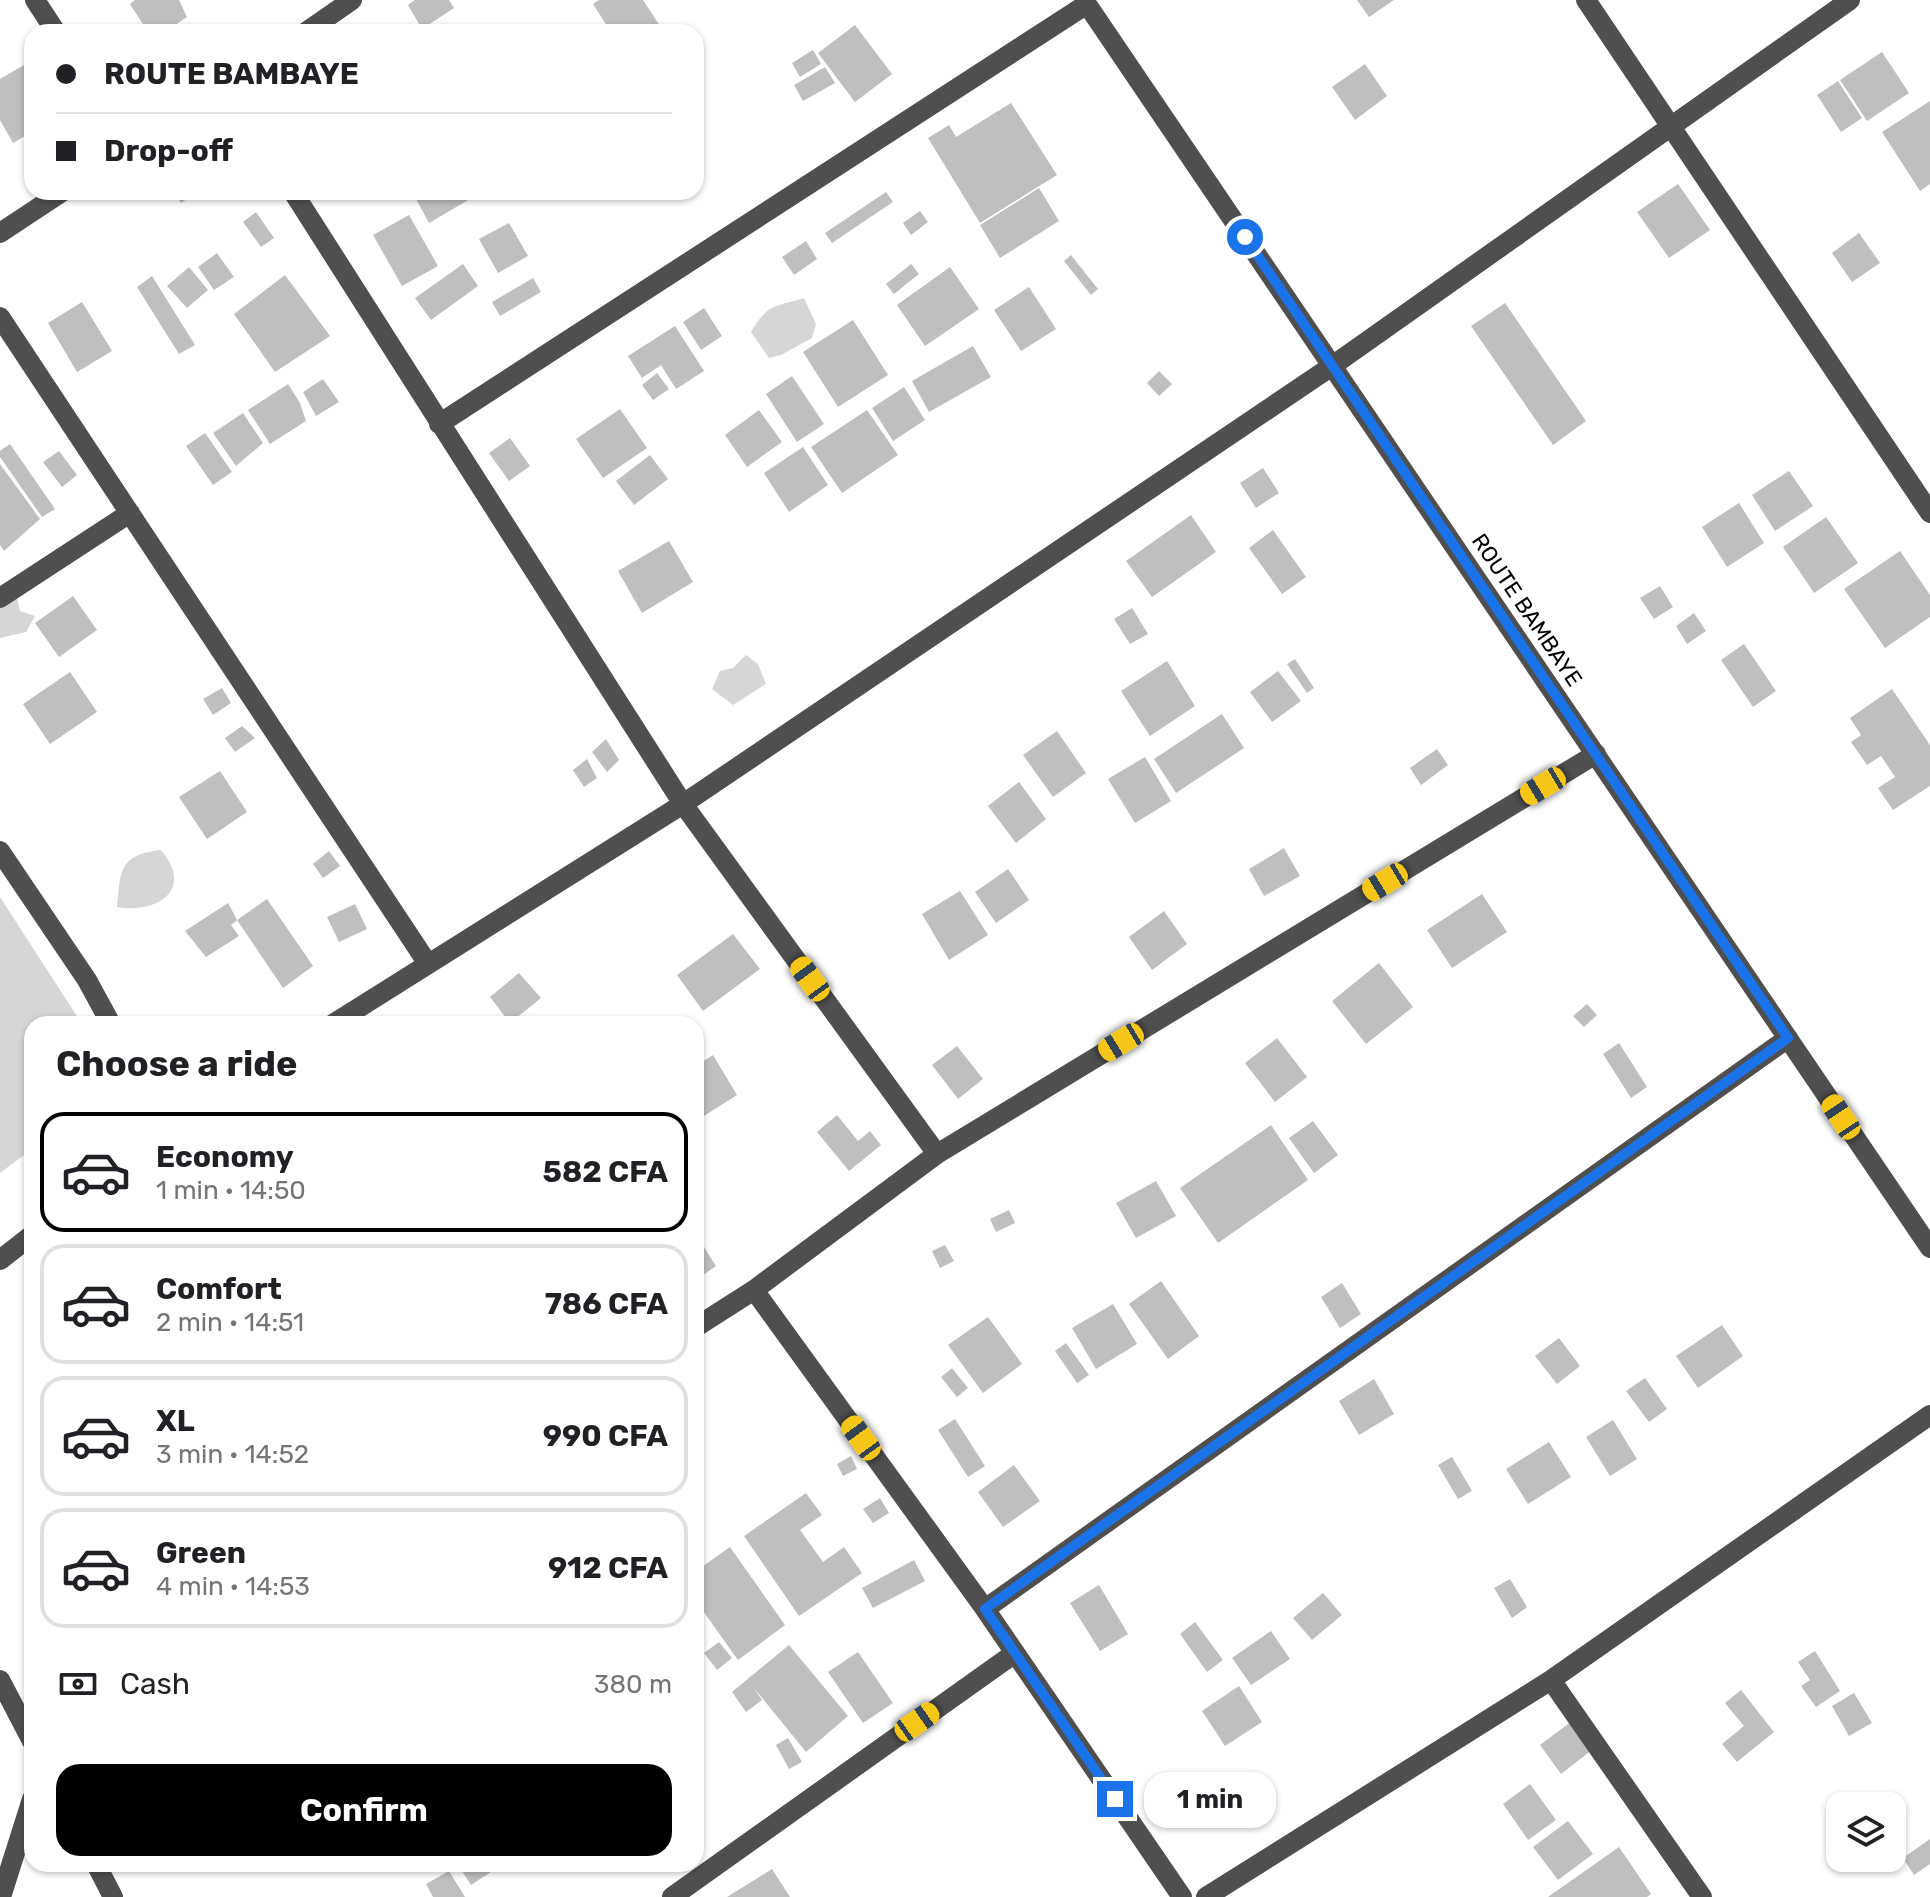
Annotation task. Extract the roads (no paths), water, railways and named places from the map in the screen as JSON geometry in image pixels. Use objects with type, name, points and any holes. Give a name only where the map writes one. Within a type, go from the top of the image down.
[{"type":"street","points":[[35,0],[51,24]]},
{"type":"street","points":[[318,24],[352,0]]},
{"type":"street","points":[[1586,0],[1930,513]]},
{"type":"street","points":[[346,1016],[683,804],[1332,366],[1850,0]]},
{"type":"street","points":[[439,424],[1086,2]]},
{"type":"street","name":"ROUTE BAMBAYE","points":[[1086,2],[1930,1248]]},
{"type":"street","points":[[0,233],[50,200]]},
{"type":"street","points":[[298,200],[683,804],[937,1154]]},
{"type":"street","points":[[0,317],[428,964]]},
{"type":"street","points":[[0,598],[130,513]]},
{"type":"street","points":[[704,1322],[754,1290],[937,1154],[1596,754]]},
{"type":"street","points":[[0,851],[87,980],[107,1016]]},
{"type":"street","points":[[985,1609],[1788,1038]]},
{"type":"street","points":[[0,1260],[24,1241]]},
{"type":"street","points":[[754,1290],[985,1609],[1182,1897]]},
{"type":"street","points":[[1206,1897],[1551,1680],[1930,1415]]},
{"type":"street","points":[[672,1897],[1015,1653]]},
{"type":"street","points":[[0,1680],[24,1726]]},
{"type":"street","points":[[1551,1680],[1702,1897]]},
{"type":"street","points":[[1,1897],[24,1824]]},
{"type":"street","points":[[100,1872],[113,1897]]}]
